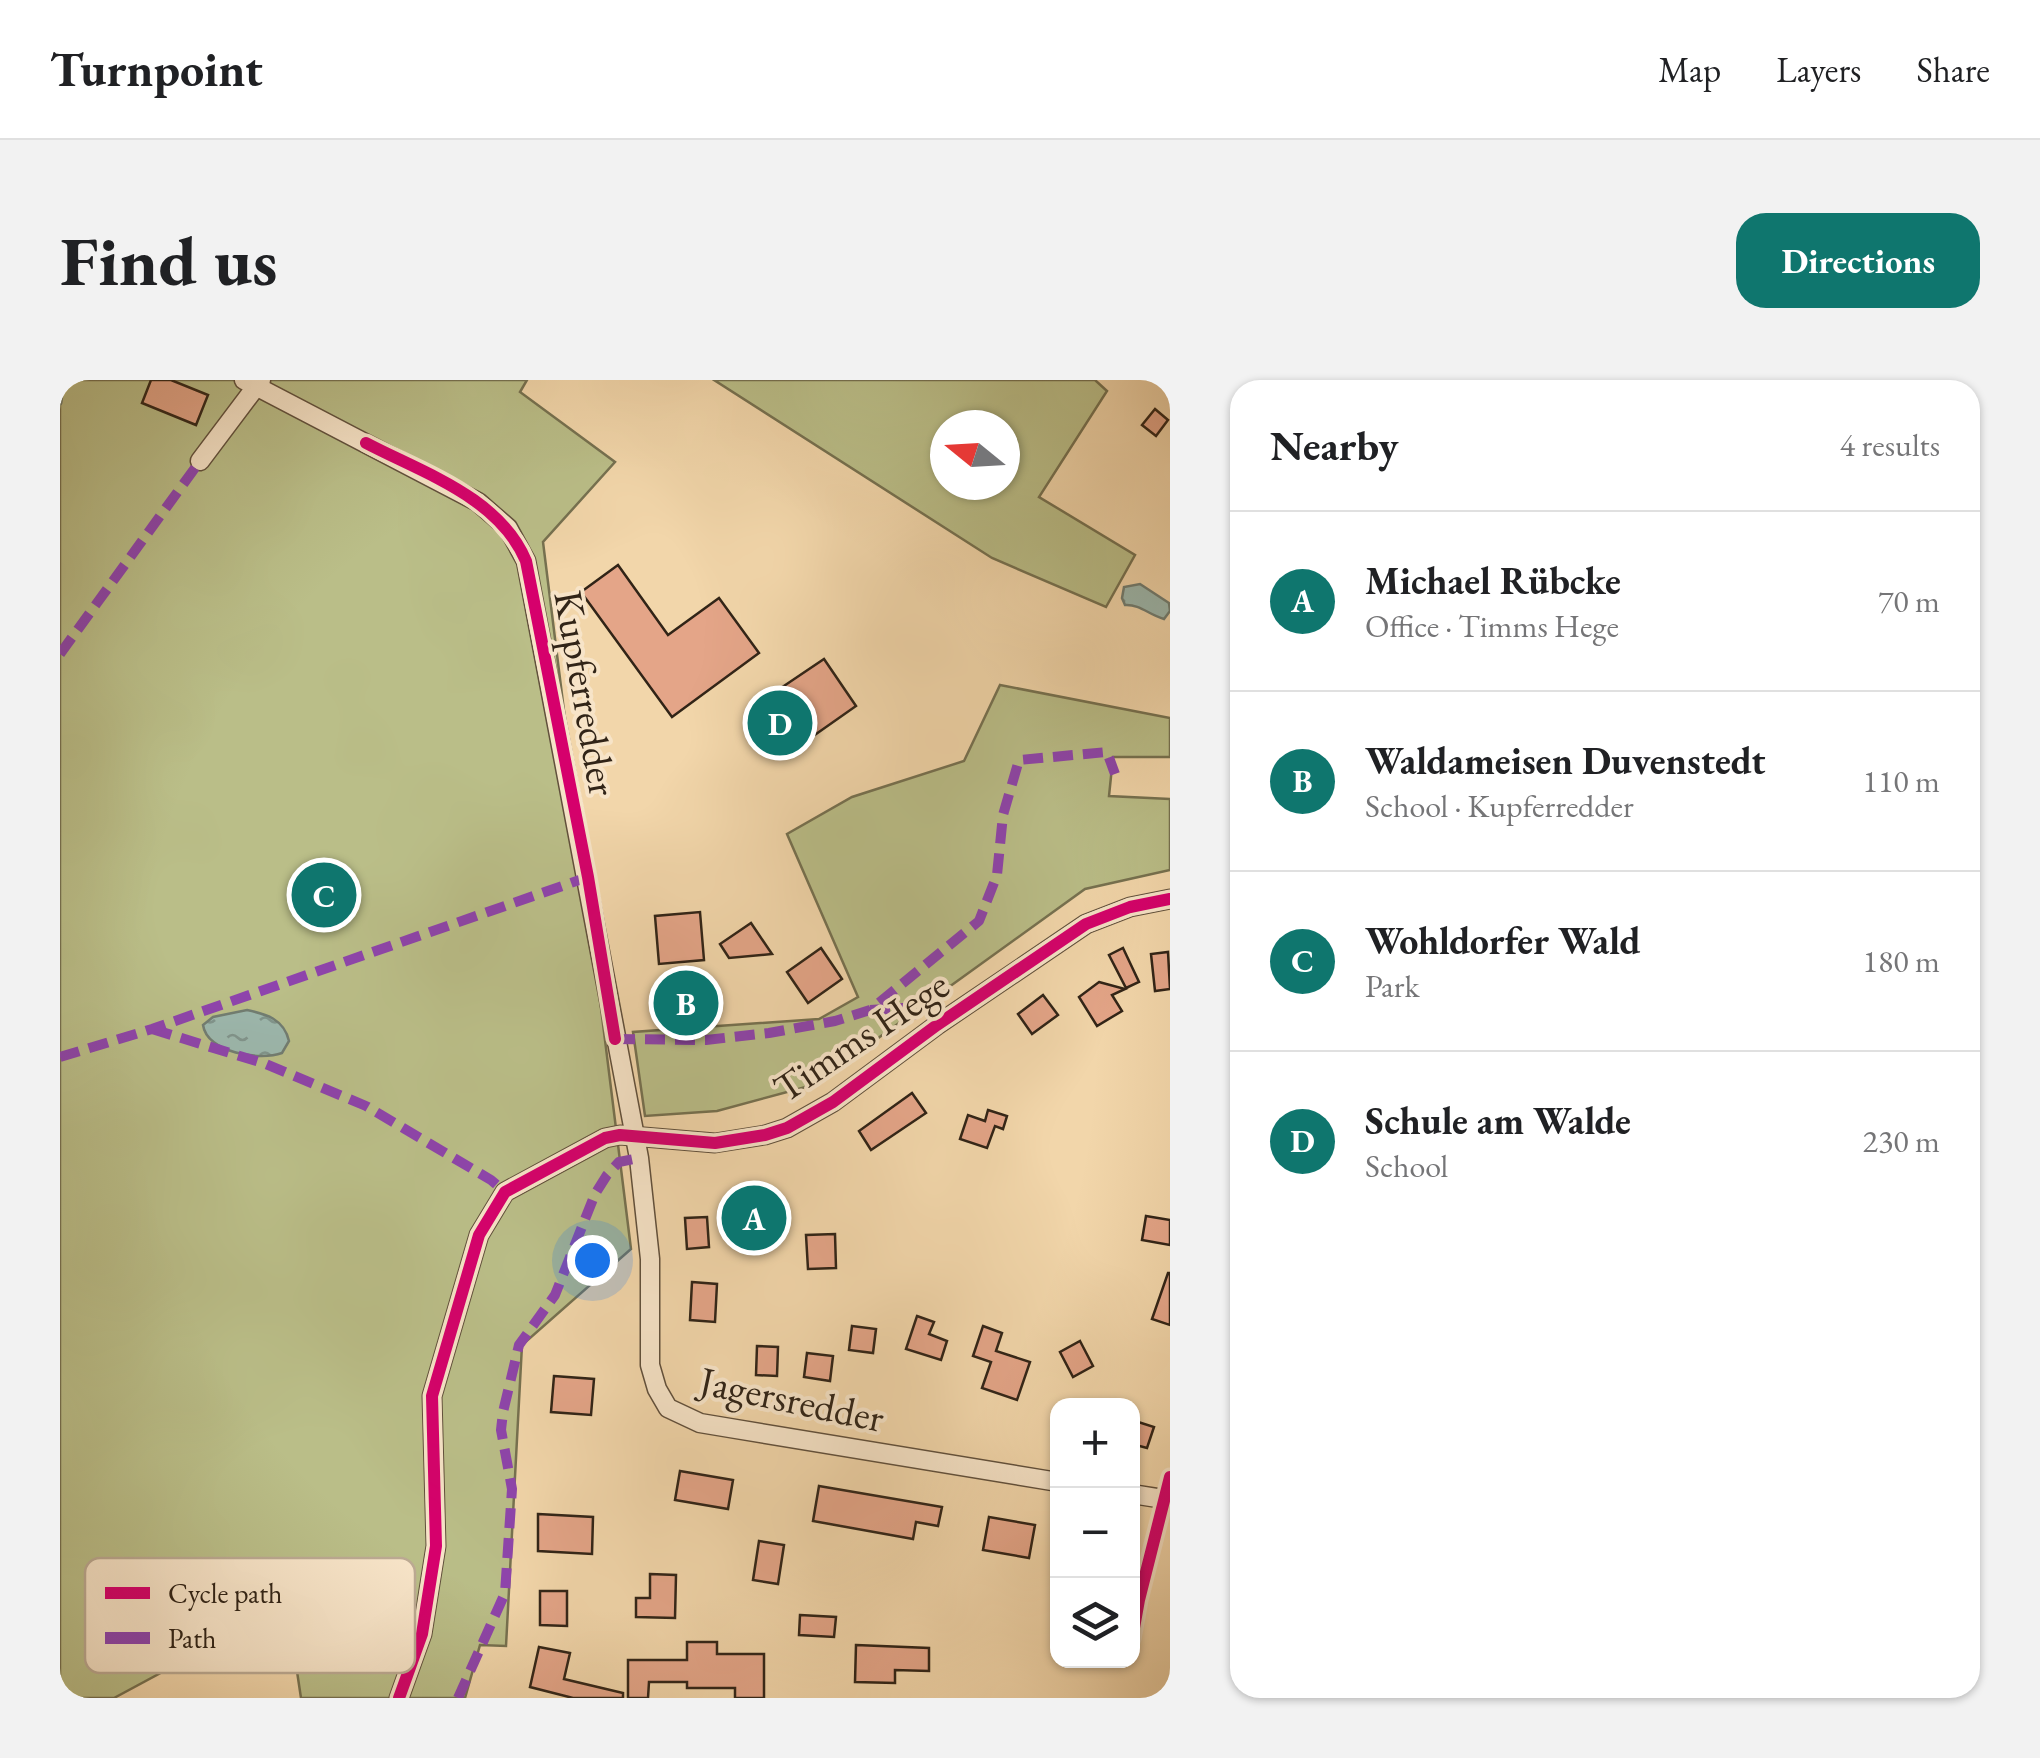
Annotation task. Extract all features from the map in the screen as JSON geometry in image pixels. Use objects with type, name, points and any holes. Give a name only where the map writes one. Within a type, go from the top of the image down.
[{"type":"street","points":[[200,461],[254,382]]},
{"type":"street","name":"Kupferredder","points":[[254,382],[478,502],[496,515],[519,544],[532,582],[634,1136]]},
{"type":"street","name":"Timms Hege","points":[[415,1654],[436,1546],[432,1396],[478,1235],[494,1204],[518,1183],[592,1143],[620,1135],[715,1143],[787,1128],[833,1102],[1086,924],[1130,907],[1170,899]]},
{"type":"street","name":"Jagersredder","points":[[634,1136],[650,1259],[650,1365],[668,1408],[700,1422],[730,1428],[1050,1481]]},
{"type":"street","points":[[1140,1495],[1170,1500]]},
{"type":"street","name":"Timms Hege","points":[[400,1698],[409,1673]]},
{"type":"green space","points":[[60,380],[527,380],[520,392],[615,462],[543,542],[631,1249],[522,1345],[506,1646],[480,1645],[465,1698],[301,1698],[297,1673],[415,1673],[415,1558],[85,1558],[85,1673],[161,1673],[114,1698],[60,1698]]},
{"type":"green space","points":[[714,380],[1095,380],[1107,391],[1039,497],[1135,555],[1106,607],[992,558]]},
{"type":"green space","points":[[1000,685],[1170,718],[1170,757],[1113,757],[1109,796],[1170,799],[1170,870],[1085,889],[813,1085],[717,1111],[645,1116],[633,1032],[819,1019],[858,997],[787,834],[852,797],[964,761]]},
{"type":"water","points":[[1140,584],[1169,603],[1170,611],[1164,619],[1125,605],[1124,587]]},
{"type":"water","points":[[247,1010],[267,1016],[283,1027],[289,1041],[282,1053],[248,1055],[224,1048],[207,1035],[203,1025],[213,1017]]},
{"type":"building","points":[[151,380],[171,380],[208,395],[196,425],[142,403]]},
{"type":"building","points":[[1155,409],[1168,420],[1156,436],[1142,425]]},
{"type":"building","points":[[618,565],[668,635],[719,598],[759,653],[672,717],[581,592]]},
{"type":"building","points":[[824,659],[856,706],[799,746],[766,698]]},
{"type":"building","points":[[700,912],[704,960],[659,964],[655,916]]},
{"type":"building","points":[[751,923],[772,954],[729,958],[720,944]]},
{"type":"building","points":[[821,948],[842,979],[808,1003],[787,972]]},
{"type":"building","points":[[1123,948],[1139,982],[1126,988],[1109,955]]},
{"type":"building","points":[[1168,952],[1170,989],[1155,991],[1151,954]]},
{"type":"building","points":[[1099,982],[1125,989],[1112,995],[1122,1011],[1097,1026],[1079,997]]},
{"type":"building","points":[[706,984],[710,1016],[666,1022],[662,989]]},
{"type":"building","points":[[1043,995],[1058,1015],[1032,1034],[1018,1014]]},
{"type":"building","points":[[912,1093],[926,1113],[871,1150],[859,1131]]},
{"type":"building","points":[[988,1110],[1007,1116],[1003,1129],[995,1126],[987,1148],[960,1139],[968,1115],[985,1121]]},
{"type":"building","points":[[770,1209],[775,1241],[750,1245],[745,1213]]},
{"type":"building","points":[[1146,1216],[1170,1220],[1170,1245],[1142,1240]]},
{"type":"building","points":[[707,1217],[709,1247],[687,1249],[685,1218]]},
{"type":"building","points":[[835,1234],[836,1268],[808,1269],[806,1235]]},
{"type":"building","points":[[1170,1273],[1170,1325],[1152,1319]]},
{"type":"building","points":[[692,1282],[717,1284],[715,1322],[690,1320]]},
{"type":"building","points":[[917,1316],[934,1322],[929,1334],[947,1341],[941,1360],[906,1349]]},
{"type":"building","points":[[852,1326],[876,1329],[873,1353],[849,1350]]},
{"type":"building","points":[[983,1326],[1002,1333],[996,1351],[1030,1362],[1017,1400],[982,1388],[991,1362],[973,1356]]},
{"type":"building","points":[[1080,1341],[1093,1366],[1073,1377],[1060,1352]]},
{"type":"building","points":[[757,1346],[778,1347],[777,1376],[756,1375]]},
{"type":"building","points":[[807,1353],[833,1356],[830,1381],[804,1377]]},
{"type":"building","points":[[554,1376],[594,1379],[591,1415],[551,1412]]},
{"type":"building","points":[[1140,1423],[1154,1427],[1147,1448],[1140,1446]]},
{"type":"building","points":[[680,1471],[733,1480],[728,1509],[675,1500]]},
{"type":"building","points":[[819,1486],[942,1507],[938,1526],[916,1522],[913,1539],[813,1521]]},
{"type":"building","points":[[538,1514],[593,1517],[592,1554],[538,1551]]},
{"type":"building","points":[[989,1517],[1035,1525],[1029,1558],[983,1550]]},
{"type":"building","points":[[759,1541],[784,1545],[778,1584],[753,1580]]},
{"type":"building","points":[[650,1574],[676,1575],[675,1618],[636,1617],[636,1598],[650,1598]]},
{"type":"building","points":[[540,1591],[567,1591],[567,1626],[540,1625]]},
{"type":"building","points":[[800,1615],[836,1617],[834,1637],[799,1635]]},
{"type":"building","points":[[687,1642],[717,1642],[717,1654],[764,1654],[764,1698],[735,1698],[735,1688],[687,1688],[687,1682],[649,1682],[648,1698],[628,1698],[628,1660],[687,1660]]},
{"type":"building","points":[[856,1645],[929,1648],[929,1671],[895,1670],[895,1683],[855,1682]]},
{"type":"building","points":[[539,1647],[570,1653],[564,1679],[623,1693],[623,1698],[573,1698],[530,1687]]},
{"type":"waterway","points":[[60,403],[63,380]]},
{"type":"marked path","points":[[60,654],[200,461]]},
{"type":"marked path","points":[[615,1039],[706,1040],[769,1033],[870,1010],[979,921],[997,875],[1003,815],[1019,760],[1107,752],[1115,774]]},
{"type":"marked path","points":[[60,1057],[152,1029],[588,877]]},
{"type":"marked path","points":[[870,1010],[903,1008],[937,1025]]},
{"type":"marked path","points":[[152,1029],[266,1064],[366,1106],[505,1192]]},
{"type":"marked path","points":[[458,1698],[505,1593],[512,1489],[501,1430],[519,1345],[555,1295],[595,1194],[607,1175],[619,1162],[639,1158]]},
{"type":"cycle path","points":[[366,443],[479,503],[514,539],[526,561],[588,877],[615,1039]]},
{"type":"cycle path","points":[[415,1653],[422,1634],[436,1546],[432,1396],[479,1235],[505,1192],[605,1138],[620,1135],[715,1143],[787,1128],[833,1102],[937,1025],[1086,924],[1130,907],[1170,899]]},
{"type":"cycle path","points":[[1140,1596],[1170,1477]]},
{"type":"cycle path","points":[[399,1698],[408,1673]]},
{"type":"place","name":"Schule am Walde","points":[[780,723]]},
{"type":"place","name":"Wohldorfer Wald","points":[[324,895]]},
{"type":"place","name":"Waldameisen Duvenstedt","points":[[686,1003]]},
{"type":"place","name":"Michael Rübcke","points":[[754,1218]]}]
